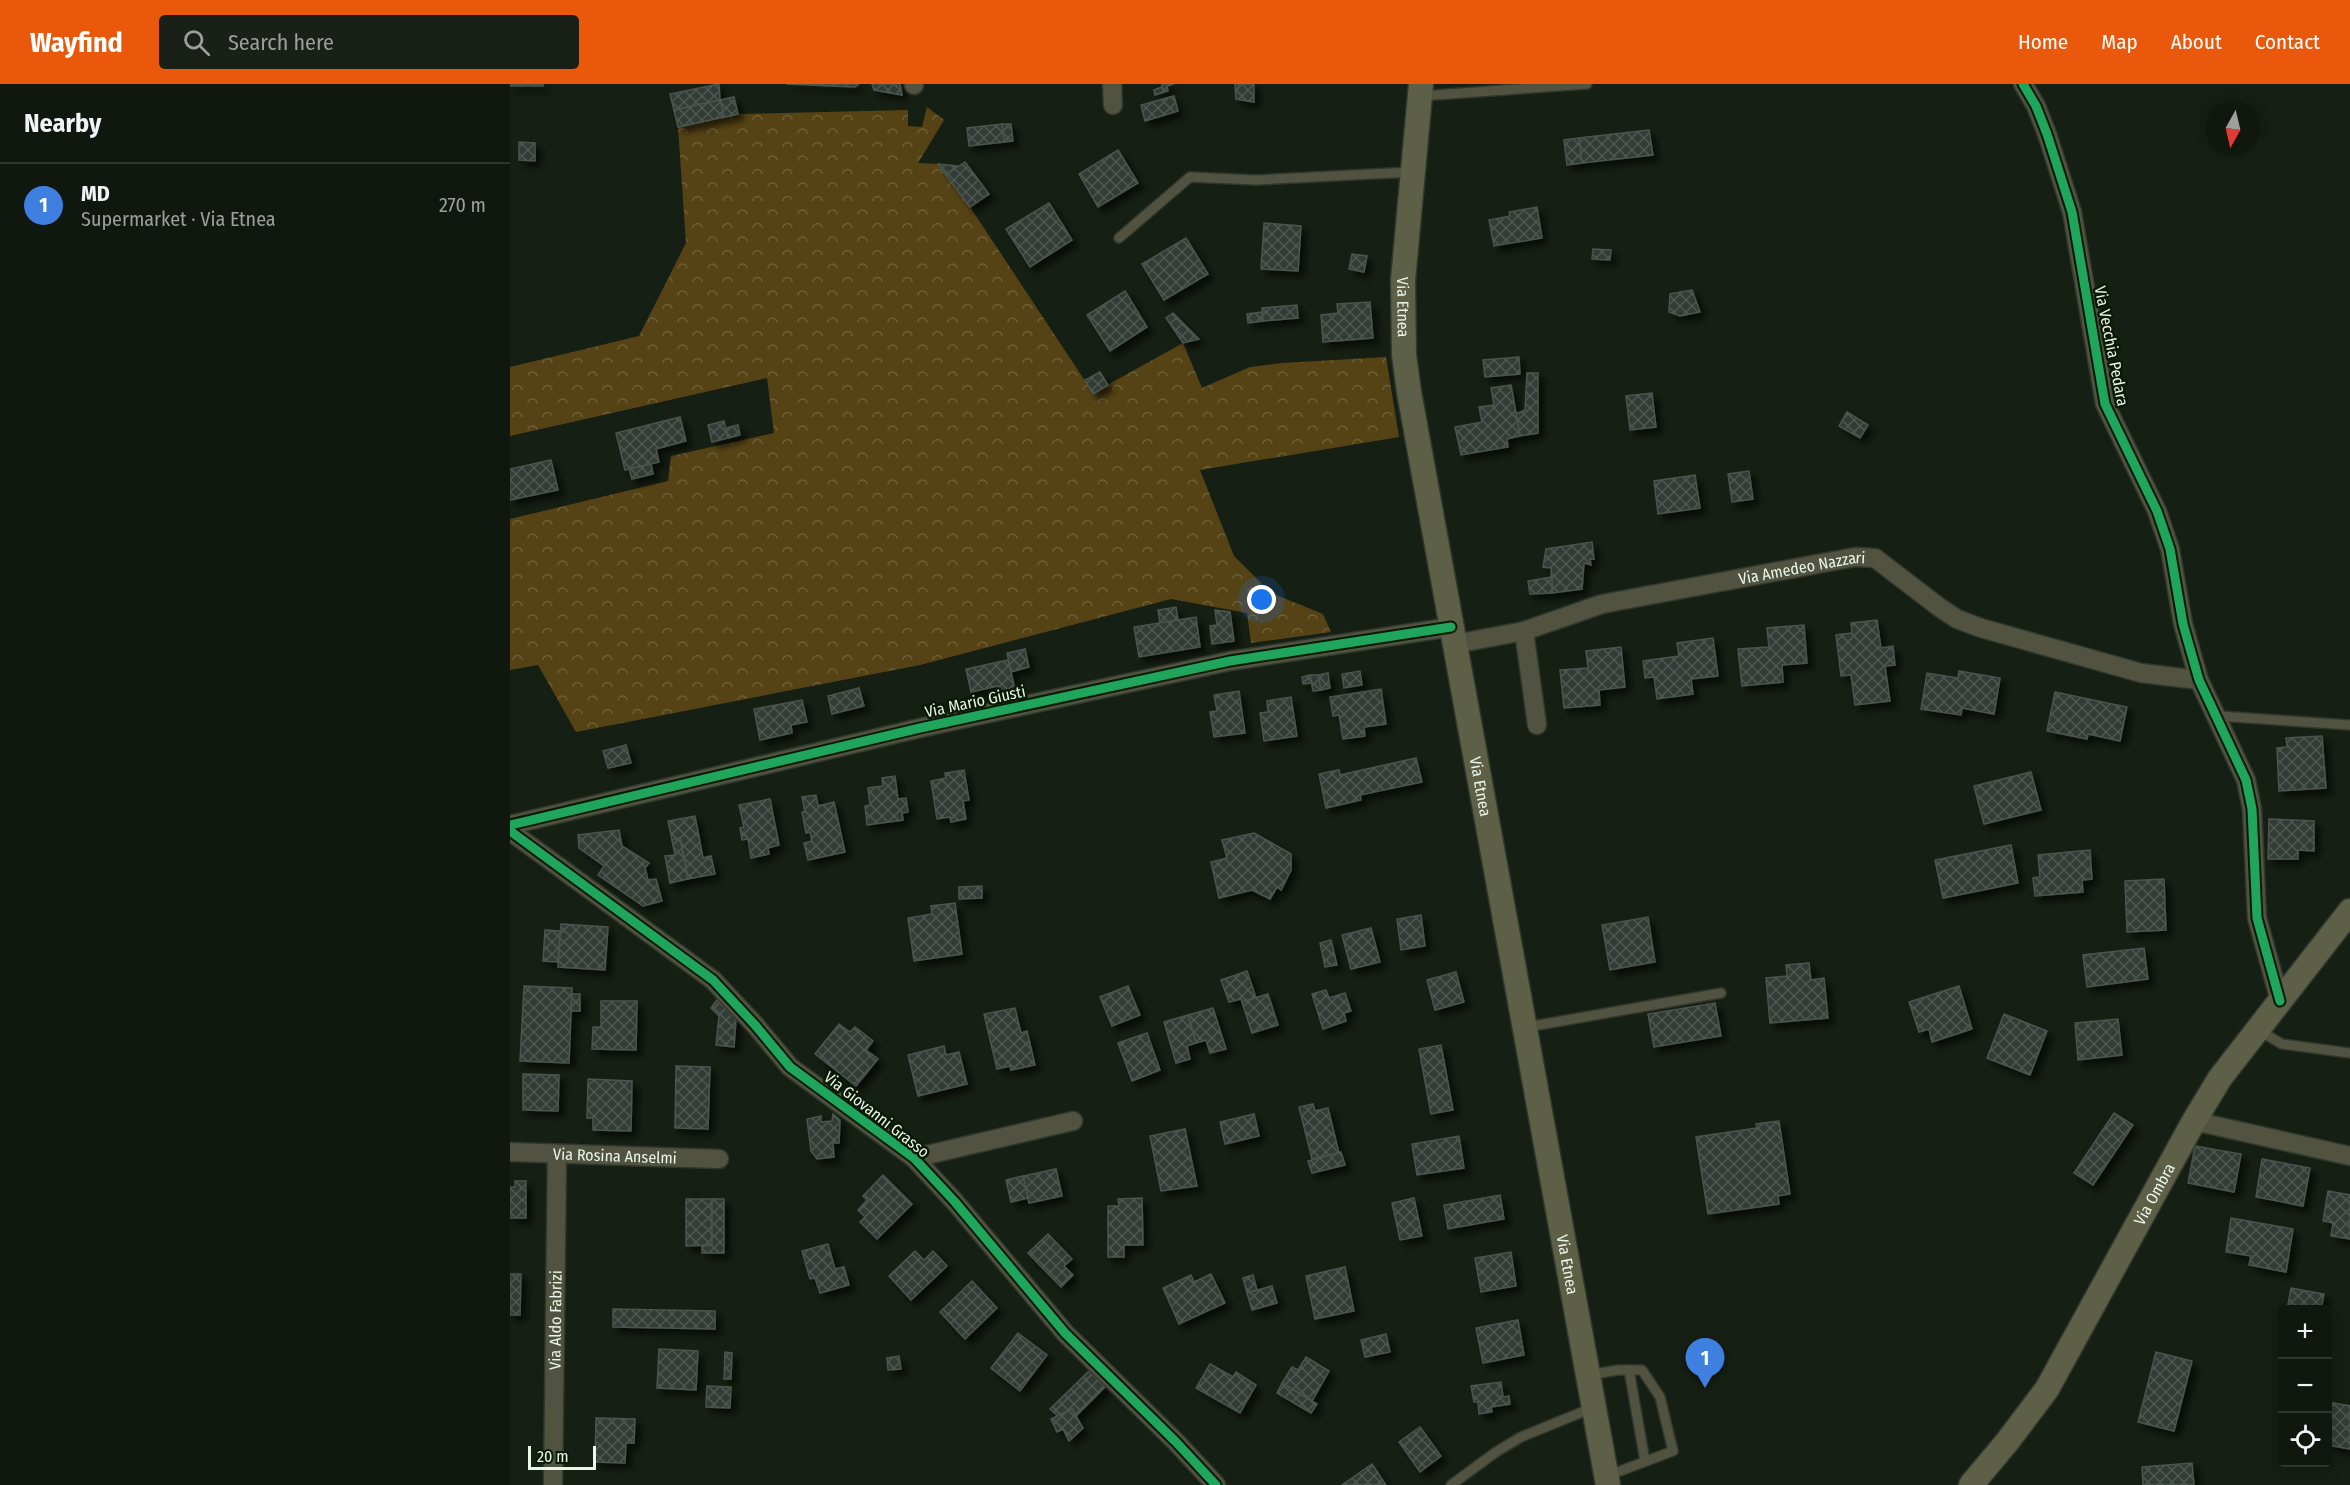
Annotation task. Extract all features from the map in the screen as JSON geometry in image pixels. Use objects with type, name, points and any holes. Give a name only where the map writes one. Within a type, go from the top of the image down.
[{"type":"main road","name":"Via Etnea","points":[[1420,90],[1403,292],[1404,356],[1524,1028],[1608,1480]]},
{"type":"main road","name":"Via Ombra","points":[[1971,1485],[2047,1389],[2220,1078],[2350,910]]},
{"type":"street","points":[[1112,84],[1113,105]]},
{"type":"street","name":"Via Vecchia Pedara","points":[[2023,84],[2048,134],[2072,212],[2105,405],[2157,511],[2170,549],[2183,624],[2199,680],[2218,716],[2246,780],[2253,809],[2257,918],[2280,1001]]},
{"type":"street","name":"Via Amedeo Nazzari","points":[[1453,635],[1524,632],[1602,604],[1855,557],[1875,558],[1939,608],[1957,619],[1981,628],[2141,673],[2199,680]]},
{"type":"street","points":[[1524,632],[1537,725]]},
{"type":"street","name":"Via Mario Giusti","points":[[510,825],[920,728],[1230,661],[1453,635]]},
{"type":"street","name":"Via Giovanni Grasso","points":[[510,831],[712,980],[755,1024],[790,1067],[914,1158],[955,1202],[1065,1333],[1176,1442],[1216,1485]]},
{"type":"street","points":[[914,1158],[1073,1121]]},
{"type":"street","points":[[2194,1122],[2350,1156]]},
{"type":"street","name":"Via Rosina Anselmi","points":[[510,1152],[719,1159]]},
{"type":"street","name":"Via Aldo Fabrizi","points":[[554,1485],[557,1155]]},
{"type":"lane","points":[[1420,90],[1587,84]]},
{"type":"lane","points":[[1119,238],[1190,177],[1256,180],[1412,172]]},
{"type":"lane","points":[[2218,716],[2350,725]]},
{"type":"lane","points":[[1524,1028],[1721,993]]},
{"type":"lane","points":[[2258,1030],[2282,1044],[2350,1053]]},
{"type":"lane","points":[[1629,1370],[1645,1461]]},
{"type":"lane","points":[[1588,1375],[1642,1370],[1660,1398],[1673,1451],[1645,1461],[1608,1480]]},
{"type":"lane","points":[[1451,1485],[1521,1437],[1594,1407]]},
{"type":"green space","points":[[927,107],[944,120],[918,163],[938,164],[970,207],[1093,393],[1183,343],[1202,388],[1250,367],[1386,357],[1399,437],[1200,470],[1234,556],[1271,593],[1323,614],[1331,632],[1251,643],[1247,613],[1171,599],[920,665],[576,732],[538,665],[510,670],[510,519],[668,481],[671,456],[774,433],[767,378],[510,436],[510,367],[639,336],[686,243],[678,127],[738,114],[908,110],[908,126],[922,127]]},
{"type":"building","points":[[510,84],[543,84],[543,86],[510,86]]},
{"type":"building","points":[[719,84],[720,100],[674,110],[670,94]]},
{"type":"building","points":[[786,84],[859,84],[855,87]]},
{"type":"building","points":[[872,84],[900,84],[902,95],[874,90]]},
{"type":"building","points":[[1162,84],[1174,84],[1167,86],[1168,91],[1155,95],[1154,90],[1162,87]]},
{"type":"building","points":[[1235,84],[1254,84],[1254,102],[1236,99]]},
{"type":"building","points":[[1174,96],[1178,111],[1145,121],[1141,105]]},
{"type":"building","points":[[734,97],[738,114],[724,117],[720,100]]},
{"type":"building","points":[[720,100],[724,117],[678,127],[674,110]]},
{"type":"building","points":[[1002,124],[1011,124],[1013,141],[1004,142]]},
{"type":"building","points":[[1002,124],[1004,142],[969,146],[967,128]]},
{"type":"building","points":[[1649,130],[1653,155],[1582,163],[1579,138]]},
{"type":"building","points":[[1579,138],[1582,163],[1567,165],[1564,140]]},
{"type":"building","points":[[519,142],[535,143],[535,161],[519,160]]},
{"type":"building","points":[[1118,150],[1138,183],[1098,207],[1079,174]]},
{"type":"building","points":[[965,162],[989,194],[970,207],[946,175]]},
{"type":"building","points":[[938,164],[958,166],[946,175]]},
{"type":"building","points":[[1049,203],[1072,240],[1030,267],[1006,229]]},
{"type":"building","points":[[1537,207],[1542,238],[1494,246],[1489,220],[1510,216],[1509,212]]},
{"type":"building","points":[[1264,223],[1301,226],[1298,271],[1261,269]]},
{"type":"building","points":[[1186,238],[1208,274],[1164,300],[1142,264]]},
{"type":"building","points":[[1593,249],[1611,250],[1610,260],[1592,259]]},
{"type":"building","points":[[1352,254],[1367,256],[1364,272],[1349,269]]},
{"type":"building","points":[[1692,290],[1700,312],[1680,316],[1669,312],[1670,294]]},
{"type":"building","points":[[1125,291],[1147,327],[1110,351],[1087,315]]},
{"type":"building","points":[[1370,302],[1373,338],[1323,342],[1321,315],[1338,313],[1337,304]]},
{"type":"building","points":[[1297,305],[1298,318],[1263,321],[1262,308]]},
{"type":"building","points":[[1262,312],[1263,321],[1248,323],[1247,314]]},
{"type":"building","points":[[1173,313],[1199,339],[1183,343],[1166,318]]},
{"type":"building","points":[[1519,357],[1520,374],[1485,377],[1483,360]]},
{"type":"building","points":[[1100,372],[1108,385],[1093,394],[1085,380]]},
{"type":"building","points":[[1527,373],[1538,373],[1538,433],[1520,436],[1516,414],[1525,410]]},
{"type":"building","points":[[1511,385],[1520,436],[1507,439],[1508,447],[1461,455],[1455,427],[1482,422],[1479,407],[1494,405],[1491,388]]},
{"type":"building","points":[[1652,393],[1656,427],[1630,430],[1626,396]]},
{"type":"building","points":[[1847,412],[1868,425],[1860,438],[1839,426]]},
{"type":"building","points":[[680,417],[686,441],[656,449],[659,462],[625,470],[616,433]]},
{"type":"building","points":[[724,421],[728,438],[712,442],[708,425]]},
{"type":"building","points":[[738,425],[740,435],[728,438],[726,428]]},
{"type":"building","points":[[551,460],[558,490],[510,500],[510,469]]},
{"type":"building","points":[[651,464],[653,474],[632,479],[629,469]]},
{"type":"building","points":[[1749,471],[1753,499],[1732,502],[1728,474]]},
{"type":"building","points":[[1695,475],[1700,508],[1658,514],[1654,481]]},
{"type":"building","points":[[1592,542],[1594,559],[1590,559],[1591,565],[1584,563],[1582,589],[1552,593],[1551,568],[1543,567],[1546,549]]},
{"type":"building","points":[[1552,577],[1552,593],[1530,594],[1528,581]]},
{"type":"building","points":[[1176,607],[1178,620],[1160,623],[1158,610]]},
{"type":"building","points":[[1215,610],[1230,612],[1234,641],[1212,644],[1210,626],[1217,625]]},
{"type":"building","points":[[1196,617],[1200,647],[1139,657],[1134,627]]},
{"type":"building","points":[[1877,620],[1881,648],[1893,646],[1895,665],[1885,666],[1890,701],[1855,705],[1851,675],[1841,676],[1836,635],[1852,633],[1851,623]]},
{"type":"building","points":[[1804,625],[1807,663],[1782,665],[1783,682],[1742,686],[1738,649],[1769,647],[1767,628]]},
{"type":"building","points":[[1713,638],[1718,676],[1691,679],[1693,694],[1657,699],[1654,677],[1645,678],[1643,661],[1679,656],[1677,643]]},
{"type":"building","points":[[1621,647],[1625,687],[1599,690],[1600,705],[1564,708],[1560,670],[1588,668],[1586,651]]},
{"type":"building","points":[[1025,649],[1029,667],[1011,672],[1007,653]]},
{"type":"building","points":[[1008,660],[1015,689],[999,693],[998,686],[971,692],[966,669]]},
{"type":"building","points":[[1360,671],[1362,685],[1344,688],[1342,674]]},
{"type":"building","points":[[1959,671],[2000,678],[1994,714],[1962,708],[1961,715],[1921,709],[1927,673],[1958,678]]},
{"type":"building","points":[[1328,673],[1330,688],[1321,690],[1318,675]]},
{"type":"building","points":[[1310,675],[1312,683],[1303,684],[1302,677]]},
{"type":"building","points":[[1310,675],[1318,675],[1321,690],[1313,691]]},
{"type":"building","points":[[859,688],[864,706],[832,714],[828,696]]},
{"type":"building","points":[[1381,689],[1386,724],[1364,727],[1365,736],[1343,739],[1339,715],[1333,716],[1330,697]]},
{"type":"building","points":[[1239,691],[1245,733],[1214,737],[1210,712],[1217,711],[1214,695]]},
{"type":"building","points":[[2055,692],[2127,707],[2120,741],[2088,734],[2087,739],[2047,731]]},
{"type":"building","points":[[1291,697],[1297,736],[1264,741],[1260,713],[1268,712],[1267,701]]},
{"type":"building","points":[[802,700],[807,722],[791,725],[792,733],[760,740],[754,709]]},
{"type":"building","points":[[2322,736],[2326,788],[2279,791],[2277,748],[2287,747],[2286,738]]},
{"type":"building","points":[[626,745],[631,763],[608,768],[603,751]]},
{"type":"building","points":[[1416,758],[1422,782],[1360,795],[1361,800],[1326,808],[1319,774],[1339,770],[1340,775]]},
{"type":"building","points":[[964,770],[969,800],[963,801],[966,819],[951,822],[950,817],[937,819],[931,781],[946,778],[945,773]]},
{"type":"building","points":[[2031,772],[2041,810],[1984,824],[1974,786]]},
{"type":"building","points":[[895,776],[898,799],[906,798],[908,812],[902,813],[903,820],[867,825],[865,806],[870,805],[868,788],[883,786],[882,778]]},
{"type":"building","points":[[816,795],[818,806],[834,802],[845,852],[808,860],[804,843],[812,841],[810,832],[806,833],[802,797]]},
{"type":"building","points":[[770,799],[779,845],[768,848],[769,854],[751,858],[748,839],[742,840],[740,828],[744,827],[739,805]]},
{"type":"building","points":[[695,816],[703,858],[711,856],[715,874],[688,879],[680,838],[672,840],[668,821]]},
{"type":"building","points":[[2269,819],[2314,821],[2314,851],[2298,850],[2298,859],[2268,859]]},
{"type":"building","points":[[619,830],[622,846],[649,863],[645,868],[648,880],[656,879],[662,901],[643,906],[598,875],[604,866],[579,848],[578,835]]},
{"type":"building","points":[[1254,833],[1291,854],[1291,870],[1281,890],[1277,887],[1270,899],[1252,890],[1219,898],[1211,862],[1227,858],[1222,840]]},
{"type":"building","points":[[680,838],[688,879],[670,883],[665,856],[675,855],[672,840]]},
{"type":"building","points":[[2011,845],[2018,883],[1943,898],[1935,860]]},
{"type":"building","points":[[2090,850],[2092,879],[2082,880],[2083,892],[2035,896],[2033,878],[2040,877],[2038,855]]},
{"type":"building","points":[[2164,879],[2166,930],[2127,932],[2125,881]]},
{"type":"building","points":[[982,886],[982,898],[959,899],[959,887]]},
{"type":"building","points":[[955,903],[962,954],[914,961],[908,918],[932,914],[931,906]]},
{"type":"building","points":[[1421,915],[1425,946],[1401,950],[1397,919]]},
{"type":"building","points":[[1648,917],[1655,962],[1610,970],[1602,925]]},
{"type":"building","points":[[561,924],[608,927],[605,970],[558,967]]},
{"type":"building","points":[[1371,928],[1380,962],[1351,969],[1342,935]]},
{"type":"building","points":[[545,930],[560,931],[558,962],[543,961]]},
{"type":"building","points":[[1331,940],[1337,965],[1325,967],[1320,943]]},
{"type":"building","points":[[2144,948],[2148,979],[2087,987],[2083,955]]},
{"type":"building","points":[[1809,963],[1811,980],[1824,978],[1828,1018],[1770,1023],[1766,978],[1787,976],[1786,965]]},
{"type":"building","points":[[1247,971],[1256,998],[1242,1002],[1241,999],[1229,1002],[1221,980]]},
{"type":"building","points":[[1456,972],[1464,1002],[1435,1010],[1427,980]]},
{"type":"building","points":[[524,986],[572,988],[569,1063],[520,1061]]},
{"type":"building","points":[[1128,986],[1140,1015],[1112,1026],[1100,997]]},
{"type":"building","points":[[1959,986],[1972,1029],[1932,1042],[1929,1029],[1919,1032],[1909,1002]]},
{"type":"building","points":[[1326,990],[1329,998],[1345,993],[1351,1011],[1344,1013],[1346,1021],[1323,1029],[1312,994]]},
{"type":"building","points":[[572,994],[580,994],[580,1011],[571,1011]]},
{"type":"building","points":[[1268,994],[1278,1025],[1252,1033],[1242,1002]]},
{"type":"building","points":[[717,1000],[736,1019],[734,1047],[716,1045],[719,1016],[711,1008]]},
{"type":"building","points":[[601,1001],[637,1001],[636,1050],[592,1049],[593,1027],[601,1027]]},
{"type":"building","points":[[1715,1003],[1721,1036],[1654,1047],[1648,1014]]},
{"type":"building","points":[[1015,1008],[1021,1033],[1027,1031],[1035,1065],[1011,1070],[1010,1066],[997,1069],[984,1014]]},
{"type":"building","points":[[1213,1008],[1226,1049],[1210,1053],[1206,1040],[1196,1043],[1188,1015]]},
{"type":"building","points":[[2004,1014],[2047,1031],[2030,1075],[1987,1058]]},
{"type":"building","points":[[1188,1015],[1196,1043],[1187,1046],[1190,1059],[1176,1063],[1164,1022]]},
{"type":"building","points":[[2118,1019],[2122,1055],[2078,1060],[2075,1023]]},
{"type":"building","points":[[839,1024],[850,1032],[855,1027],[873,1041],[866,1050],[878,1059],[856,1086],[815,1054]]},
{"type":"building","points":[[1147,1033],[1160,1070],[1132,1081],[1118,1043]]},
{"type":"building","points":[[1441,1045],[1453,1110],[1431,1114],[1419,1049]]},
{"type":"building","points":[[944,1046],[946,1055],[959,1052],[967,1084],[918,1096],[908,1055]]},
{"type":"building","points":[[676,1066],[710,1067],[708,1129],[675,1128]]},
{"type":"building","points":[[523,1074],[559,1075],[558,1111],[523,1110]]},
{"type":"building","points":[[588,1079],[632,1081],[631,1131],[593,1130],[593,1118],[587,1118]]},
{"type":"building","points":[[1313,1104],[1315,1111],[1328,1108],[1339,1153],[1312,1159],[1299,1107]]},
{"type":"building","points":[[2114,1113],[2133,1125],[2093,1185],[2074,1173]]},
{"type":"building","points":[[833,1114],[840,1120],[839,1143],[833,1143],[834,1157],[817,1159],[811,1151],[807,1119],[821,1116],[821,1122],[832,1121]]},
{"type":"building","points":[[1254,1114],[1259,1136],[1225,1144],[1220,1122]]},
{"type":"building","points":[[1779,1121],[1790,1194],[1778,1196],[1779,1204],[1708,1214],[1696,1137],[1757,1128],[1756,1124]]},
{"type":"building","points":[[1185,1129],[1197,1186],[1161,1191],[1150,1136]]},
{"type":"building","points":[[1459,1136],[1464,1168],[1417,1175],[1412,1144]]},
{"type":"building","points":[[2195,1146],[2241,1154],[2234,1192],[2188,1183]]},
{"type":"building","points":[[1341,1152],[1345,1165],[1312,1173],[1308,1161]]},
{"type":"building","points":[[2262,1159],[2310,1168],[2303,1206],[2256,1197]]},
{"type":"building","points":[[1056,1169],[1062,1196],[1029,1203],[1023,1176]]},
{"type":"building","points":[[883,1175],[912,1204],[877,1239],[860,1222],[865,1217],[858,1210],[867,1200],[863,1196]]},
{"type":"building","points":[[1023,1176],[1028,1198],[1011,1202],[1006,1180]]},
{"type":"building","points":[[515,1181],[526,1181],[526,1218],[510,1218],[510,1187],[515,1187]]},
{"type":"building","points":[[2328,1191],[2350,1195],[2350,1239],[2331,1236],[2333,1223],[2323,1221]]},
{"type":"building","points":[[1500,1195],[1504,1219],[1448,1229],[1444,1205]]},
{"type":"building","points":[[1142,1198],[1143,1245],[1124,1245],[1124,1257],[1108,1257],[1108,1206],[1119,1206],[1118,1199]]},
{"type":"building","points":[[1414,1198],[1422,1236],[1400,1240],[1392,1203]]},
{"type":"building","points":[[686,1199],[712,1199],[712,1245],[686,1246]]},
{"type":"building","points":[[712,1199],[724,1199],[724,1253],[702,1253],[702,1246],[712,1245]]},
{"type":"building","points":[[2231,1218],[2293,1229],[2286,1272],[2249,1265],[2251,1256],[2226,1252]]},
{"type":"building","points":[[1048,1234],[1072,1259],[1064,1266],[1073,1275],[1061,1287],[1028,1253]]},
{"type":"building","points":[[828,1244],[835,1269],[844,1267],[849,1285],[820,1293],[815,1278],[810,1279],[802,1251]]},
{"type":"building","points":[[915,1251],[924,1260],[933,1251],[947,1266],[911,1300],[889,1276]]},
{"type":"building","points":[[1511,1252],[1516,1286],[1481,1292],[1475,1258]]},
{"type":"building","points":[[1345,1267],[1354,1311],[1315,1319],[1306,1276]]},
{"type":"building","points":[[510,1274],[521,1274],[520,1315],[510,1315]]},
{"type":"building","points":[[1211,1274],[1225,1303],[1179,1324],[1163,1288],[1191,1275],[1194,1282]]},
{"type":"building","points":[[1253,1275],[1257,1290],[1247,1293],[1243,1278]]},
{"type":"building","points":[[972,1281],[997,1308],[965,1339],[940,1312]]},
{"type":"building","points":[[1272,1286],[1277,1303],[1252,1310],[1247,1293]]},
{"type":"building","points":[[2291,1288],[2324,1294],[2322,1305],[2288,1305]]},
{"type":"building","points":[[613,1309],[715,1311],[715,1329],[613,1327]]},
{"type":"building","points":[[1518,1320],[1524,1355],[1483,1363],[1476,1328]]},
{"type":"building","points":[[1018,1333],[1047,1355],[1020,1391],[991,1368]]},
{"type":"building","points":[[1386,1334],[1390,1352],[1365,1357],[1361,1340]]},
{"type":"building","points":[[659,1349],[698,1351],[696,1390],[657,1388]]},
{"type":"building","points":[[725,1352],[732,1353],[731,1379],[724,1379]]},
{"type":"building","points":[[2156,1352],[2192,1361],[2174,1431],[2138,1422]]},
{"type":"building","points":[[899,1356],[901,1369],[888,1370],[887,1358]]},
{"type":"building","points":[[1306,1357],[1329,1371],[1312,1401],[1282,1383],[1292,1367],[1298,1370]]},
{"type":"building","points":[[1210,1364],[1233,1377],[1236,1372],[1256,1385],[1240,1413],[1196,1388]]},
{"type":"building","points":[[1089,1371],[1106,1386],[1076,1416],[1072,1409],[1058,1416],[1050,1409]]},
{"type":"building","points":[[1501,1382],[1503,1397],[1509,1396],[1510,1404],[1491,1407],[1492,1412],[1479,1414],[1478,1402],[1474,1402],[1471,1386]]},
{"type":"building","points":[[1282,1383],[1317,1404],[1311,1413],[1277,1393]]},
{"type":"building","points":[[707,1386],[731,1387],[730,1408],[706,1407]]},
{"type":"building","points":[[2332,1403],[2350,1406],[2350,1449],[2332,1446]]},
{"type":"building","points":[[1072,1409],[1083,1428],[1069,1441],[1063,1429],[1057,1432],[1051,1419]]},
{"type":"building","points":[[596,1418],[635,1419],[634,1443],[626,1443],[625,1463],[595,1462]]},
{"type":"building","points":[[1420,1427],[1441,1456],[1420,1472],[1399,1442]]},
{"type":"building","points":[[2192,1463],[2194,1485],[2143,1485],[2142,1467]]},
{"type":"building","points":[[1372,1464],[1386,1485],[1342,1485]]},
{"type":"cycle path","points":[[2023,84],[2036,106],[2047,134],[2072,212],[2105,404],[2157,511],[2170,549],[2183,624],[2199,680],[2246,780],[2252,809],[2257,918],[2280,1001]]},
{"type":"cycle path","points":[[510,825],[920,728],[1230,661],[1451,627]]},
{"type":"cycle path","points":[[510,831],[713,980],[790,1067],[914,1158],[955,1202],[1065,1333],[1176,1442],[1216,1485]]},
{"type":"place","name":"MD","points":[[1705,1388]]}]
